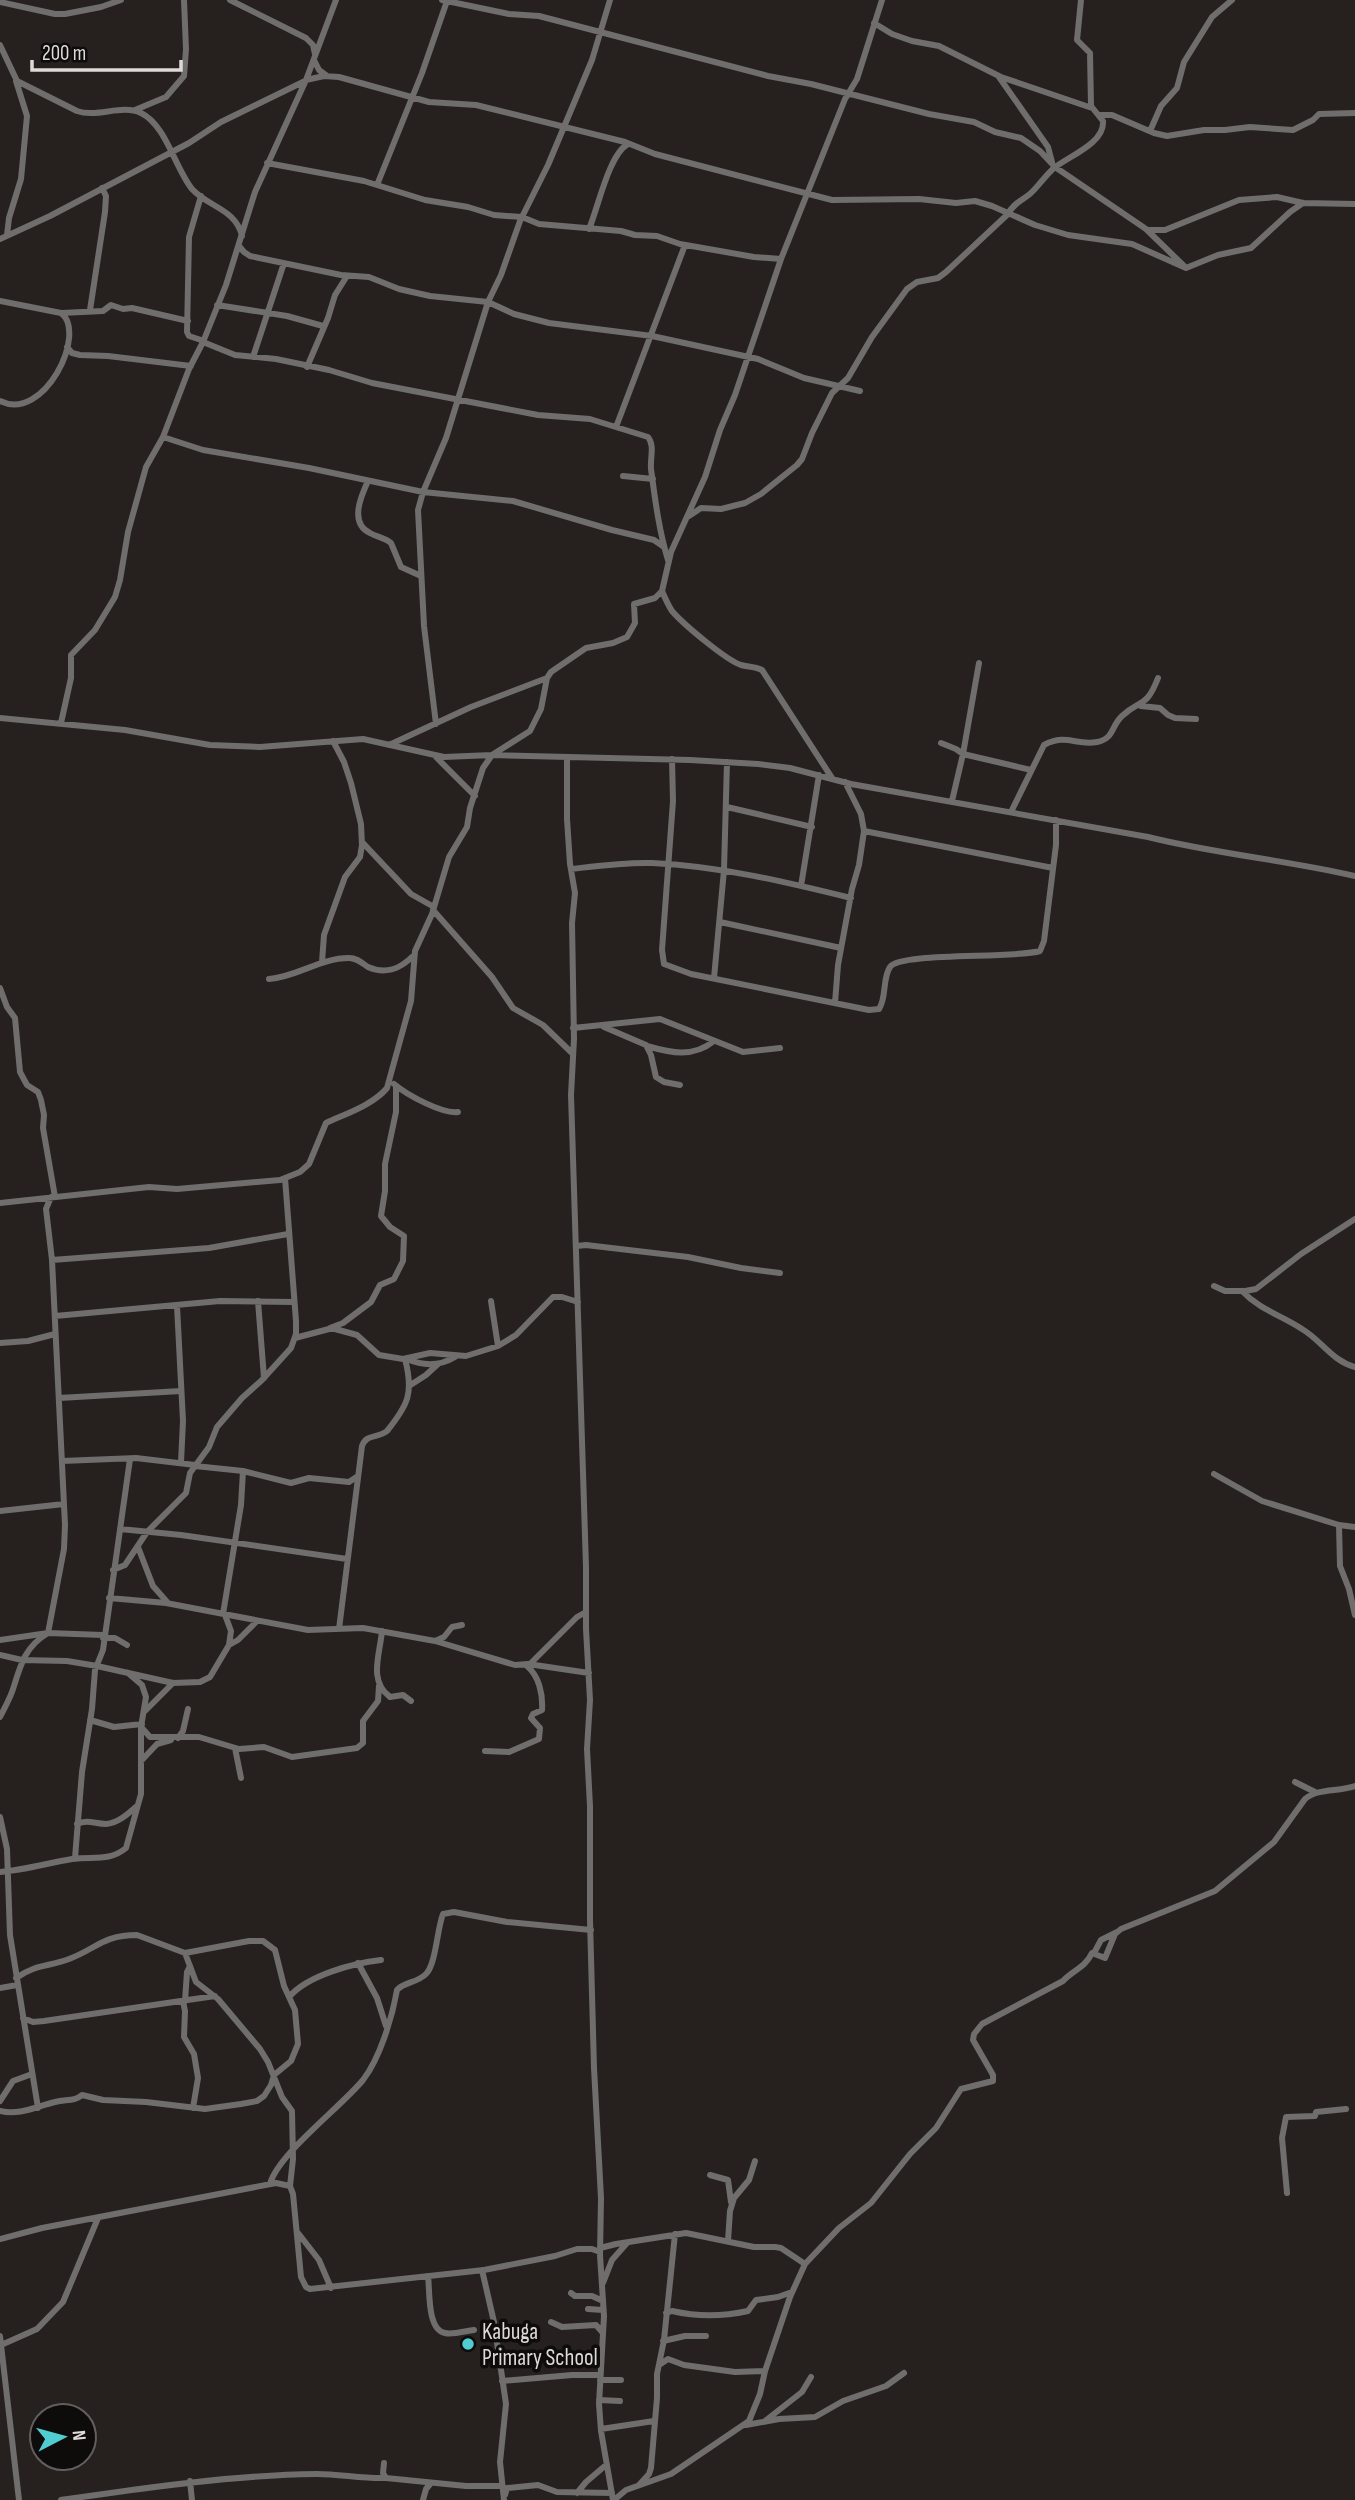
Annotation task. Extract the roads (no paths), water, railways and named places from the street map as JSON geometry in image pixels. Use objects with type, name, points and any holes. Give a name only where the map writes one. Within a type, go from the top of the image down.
[{"type":"street","points":[[0,2],[42,12],[65,14],[121,0]]},
{"type":"street","points":[[132,111],[166,97],[184,76],[184,0]]},
{"type":"street","points":[[230,0],[306,38],[313,45],[319,70],[327,76]]},
{"type":"street","points":[[61,723],[71,678],[71,654],[94,630],[115,597],[121,580],[128,532],[144,475],[204,341],[235,258],[255,192],[315,58],[336,0]]},
{"type":"street","points":[[489,9],[495,0]]},
{"type":"street","points":[[436,724],[421,576],[418,518],[423,492],[438,458],[488,302],[522,217],[548,165],[592,61],[610,0]]},
{"type":"street","points":[[389,745],[471,707],[547,678],[578,651],[627,638],[635,623],[635,604],[655,598],[662,591],[668,562],[705,477],[781,259],[848,94],[858,79],[882,0]]},
{"type":"street","points":[[1081,0],[1077,40],[1090,53],[1092,108]]},
{"type":"street","points":[[1150,131],[1161,106],[1177,88],[1184,62],[1212,17],[1232,0]]},
{"type":"street","points":[[377,185],[444,1],[509,14],[540,16],[768,76],[974,122],[995,132],[1023,139],[1040,151],[1054,166],[1146,229],[1185,267]]},
{"type":"street","points":[[685,522],[696,510],[731,508],[761,495],[781,480],[802,459],[832,393],[848,377],[872,337],[907,289],[918,282],[940,277],[1009,214],[1015,203],[1025,199],[1054,166],[1096,139],[1104,129],[1100,115],[1092,108],[995,74],[939,46],[912,41],[874,23]]},
{"type":"street","points":[[0,45],[16,80],[27,116],[21,178],[3,237]]},
{"type":"street","points":[[995,74],[1048,147],[1054,166]]},
{"type":"street","points":[[3,237],[36,223],[170,153],[221,122],[305,80],[327,76],[412,95],[433,103],[476,105],[835,200],[919,198],[956,203],[975,201],[1068,235],[1132,244],[1185,267],[1218,255],[1251,248],[1303,203]]},
{"type":"street","points":[[16,80],[80,113],[142,113],[157,128],[190,187],[235,220],[240,226],[242,237]]},
{"type":"street","points":[[1100,115],[1112,115],[1167,136],[1204,130],[1258,127],[1286,131],[1301,128],[1321,113],[1355,113]]},
{"type":"street","points":[[589,229],[610,167],[620,148],[628,144]]},
{"type":"street","points":[[267,163],[377,185],[425,200],[468,207],[487,214],[522,217],[539,224],[657,236],[685,245],[781,259]]},
{"type":"street","points":[[90,310],[105,212],[106,196],[102,188]]},
{"type":"street","points":[[201,196],[189,237],[188,334],[235,355],[276,359],[372,383],[538,415],[590,419],[650,439],[653,479],[668,562]]},
{"type":"street","points":[[1146,229],[1165,230],[1239,200],[1277,197],[1303,203],[1355,204]]},
{"type":"street","points":[[617,427],[685,245]]},
{"type":"street","points":[[239,246],[247,255]]},
{"type":"street","points":[[235,258],[247,255],[347,276],[369,278],[430,296],[488,302],[514,314],[549,323],[652,337],[758,359],[804,378],[860,391]]},
{"type":"street","points":[[253,357],[284,263]]},
{"type":"street","points":[[307,366],[335,295],[347,276]]},
{"type":"street","points":[[0,301],[61,313],[104,310],[111,305],[188,321]]},
{"type":"street","points":[[217,305],[323,326]]},
{"type":"street","points":[[0,401],[19,404],[45,390],[64,363],[68,319],[61,313]]},
{"type":"street","points":[[67,347],[80,355],[191,366]]},
{"type":"street","points":[[163,437],[203,450],[423,492],[513,501],[654,540],[664,547]]},
{"type":"street","points":[[623,475],[653,479]]},
{"type":"street","points":[[368,481],[359,506],[359,522],[365,531],[391,543],[401,567],[421,576]]},
{"type":"street","points":[[662,591],[670,609],[684,623],[729,658],[743,666],[752,665],[762,670],[833,779]]},
{"type":"street","points":[[952,801],[979,663]]},
{"type":"street","points":[[295,1338],[329,1329],[371,1302],[380,1285],[394,1279],[402,1261],[404,1237],[381,1216],[386,1191],[385,1164],[396,1112],[393,1084],[411,1001],[414,955],[433,909],[445,866],[467,827],[483,768],[492,755],[530,731],[541,709],[547,678]]},
{"type":"street","points":[[1011,812],[1044,745],[1066,738],[1085,743],[1105,740],[1110,737],[1119,719],[1139,706],[1152,693],[1158,678]]},
{"type":"street","points":[[1139,706],[1160,708],[1175,718],[1196,719]]},
{"type":"street","points":[[0,718],[125,730],[210,745],[260,747],[367,739],[434,755],[671,759],[790,768],[845,782],[1355,876]]},
{"type":"street","points":[[322,962],[324,935],[345,877],[360,857],[362,842],[359,815],[350,779],[340,751],[333,741]]},
{"type":"street","points":[[941,743],[963,754],[1031,770]]},
{"type":"street","points":[[434,755],[475,796]]},
{"type":"street","points":[[567,758],[566,790],[575,893],[572,933],[571,1095],[578,1246],[590,1700],[587,1749],[594,2068],[601,2175],[603,2334],[599,2400],[606,2465],[613,2498]]},
{"type":"street","points":[[671,759],[673,801],[662,960],[667,967],[869,1010],[879,1009],[890,967],[902,961],[939,957],[1011,957],[1040,951],[1044,942],[1056,820]]},
{"type":"street","points":[[714,978],[724,870],[727,762]]},
{"type":"street","points":[[801,886],[819,775]]},
{"type":"street","points":[[835,1003],[841,948],[864,831],[861,814],[845,782]]},
{"type":"street","points":[[727,807],[812,827]]},
{"type":"street","points":[[864,831],[1053,868]]},
{"type":"street","points":[[362,842],[411,894],[433,909],[492,977],[513,1008],[544,1025],[573,1054]]},
{"type":"street","points":[[571,869],[651,863],[724,870],[851,898]]},
{"type":"street","points":[[720,922],[841,948]]},
{"type":"street","points":[[269,979],[289,977],[322,962],[353,958],[384,971],[400,967],[414,955]]},
{"type":"street","points":[[0,988],[7,1007],[15,1018],[20,1072],[27,1085],[38,1092],[41,1100],[53,1197],[46,1209],[55,1316],[64,1549],[48,1633]]},
{"type":"street","points":[[573,1028],[660,1019],[743,1052],[780,1048]]},
{"type":"street","points":[[602,1026],[661,1051],[683,1054],[704,1049],[714,1041]]},
{"type":"street","points":[[646,1045],[656,1077],[664,1082],[680,1085]]},
{"type":"street","points":[[393,1084],[439,1109],[458,1112]]},
{"type":"street","points":[[0,1203],[149,1187],[177,1189],[285,1178],[300,1172],[309,1164],[326,1123],[382,1094],[393,1084]]},
{"type":"street","points":[[113,1570],[125,1565],[147,1532],[186,1493],[190,1473],[209,1447],[217,1427],[291,1348],[295,1338],[294,1302],[285,1178]]},
{"type":"street","points":[[1214,1286],[1225,1290],[1256,1289],[1301,1254],[1355,1219]]},
{"type":"street","points":[[52,1260],[209,1248],[288,1234]]},
{"type":"street","points":[[578,1246],[688,1257],[780,1273]]},
{"type":"street","points":[[1242,1291],[1257,1306],[1302,1328],[1318,1340],[1328,1353],[1355,1367]]},
{"type":"street","points":[[406,1359],[430,1353],[466,1356],[498,1346],[516,1335],[553,1297],[578,1302]]},
{"type":"street","points":[[55,1316],[220,1301],[294,1302]]},
{"type":"street","points":[[258,1301],[264,1378]]},
{"type":"street","points":[[491,1301],[498,1346]]},
{"type":"street","points":[[177,1306],[181,1462]]},
{"type":"street","points":[[329,1329],[357,1335],[379,1355],[422,1364],[438,1364]]},
{"type":"street","points":[[0,1343],[28,1341],[55,1334]]},
{"type":"street","points":[[409,1386],[438,1364],[455,1357]]},
{"type":"street","points":[[339,1629],[346,1559],[364,1440],[387,1431],[408,1401],[406,1359]]},
{"type":"street","points":[[59,1398],[181,1391]]},
{"type":"street","points":[[62,1461],[130,1459],[181,1462],[243,1471],[291,1483],[309,1478],[349,1482],[358,1476]]},
{"type":"street","points":[[75,1858],[82,1772],[130,1459]]},
{"type":"street","points":[[0,1655],[22,1660],[67,1661],[173,1683],[207,1680],[229,1645],[231,1631],[224,1615],[236,1544],[243,1471]]},
{"type":"street","points":[[1214,1474],[1262,1501],[1339,1525],[1355,1527]]},
{"type":"street","points":[[0,1511],[64,1504]]},
{"type":"street","points":[[1339,1525],[1340,1566],[1355,1615]]},
{"type":"street","points":[[120,1529],[346,1559]]},
{"type":"street","points":[[138,1547],[153,1586],[169,1604]]},
{"type":"street","points":[[109,1598],[169,1604],[256,1622],[308,1629],[353,1627],[382,1631],[435,1641],[504,1662],[589,1673]]},
{"type":"street","points":[[527,1664],[577,1617],[586,1612]]},
{"type":"street","points":[[229,1645],[256,1622]]},
{"type":"street","points":[[435,1641],[444,1637],[453,1627],[462,1625]]},
{"type":"street","points":[[141,1726],[150,1737],[199,1737],[235,1748],[264,1747],[292,1757],[360,1747],[363,1743],[363,1721],[378,1701],[379,1686],[376,1674],[382,1631]]},
{"type":"street","points":[[0,1717],[14,1687],[22,1660],[35,1640],[48,1633]]},
{"type":"street","points":[[0,1640],[48,1633],[115,1638],[127,1645]]},
{"type":"street","points":[[485,1751],[509,1752],[539,1739],[540,1728],[531,1718],[542,1710],[541,1692],[535,1675],[527,1664]]},
{"type":"street","points":[[4,1872],[75,1858],[107,1858],[126,1848],[142,1787],[141,1726],[145,1692],[142,1685],[128,1673]]},
{"type":"street","points":[[144,1713],[173,1683]]},
{"type":"street","points":[[379,1686],[390,1697],[403,1695],[411,1701]]},
{"type":"street","points":[[141,1760],[157,1744],[177,1738],[183,1731],[188,1709]]},
{"type":"street","points":[[90,1720],[114,1727],[141,1726]]},
{"type":"street","points":[[235,1748],[241,1778]]},
{"type":"street","points":[[1295,1782],[1315,1792],[1342,1791],[1355,1786]]},
{"type":"street","points":[[745,2425],[757,2403],[792,2292],[805,2264],[839,2228],[872,2203],[910,2154],[936,2128],[961,2089],[993,2081],[993,2075],[973,2040],[979,2027],[990,2018],[1012,2010],[1063,1981],[1070,1973],[1083,1966],[1101,1940],[1165,1909],[1215,1891],[1274,1842],[1305,1799],[1315,1792]]},
{"type":"street","points":[[77,1824],[85,1821],[104,1824],[113,1822],[138,1805]]},
{"type":"street","points":[[0,1817],[7,1849],[4,1872],[10,1935],[38,2108]]},
{"type":"street","points":[[270,2184],[273,2174],[292,2151],[368,2073],[377,2056],[399,1987],[417,1981],[429,1971],[445,1913],[591,1930]]},
{"type":"street","points":[[1094,1953],[1106,1957],[1117,1932]]},
{"type":"street","points":[[0,1988],[17,1982],[29,1969],[74,1958],[100,1941],[129,1935],[136,1935],[185,1953],[262,1941],[275,1950],[284,1986],[295,2010],[297,2049],[291,2061],[274,2075],[268,2091],[257,2101],[227,2107],[193,2108],[103,2100],[82,2095],[74,2100],[57,2101],[38,2108],[15,2112],[0,2111]]},
{"type":"street","points":[[185,1953],[197,1982],[215,1996],[260,2049],[292,2111],[290,2186],[296,2208],[303,2282],[310,2289],[482,2270],[531,2262],[577,2249],[600,2250],[629,2241],[675,2234],[697,2235],[754,2247],[781,2248],[805,2264]]},
{"type":"street","points":[[289,1997],[302,1986],[346,1966],[381,1960]]},
{"type":"street","points":[[358,1963],[377,1998],[386,2028]]},
{"type":"street","points":[[190,1966],[184,2001],[184,2037],[194,2054],[198,2078],[193,2108]]},
{"type":"street","points":[[23,2018],[33,2022],[44,2021],[215,1996]]},
{"type":"street","points":[[0,2101],[13,2081],[32,2074]]},
{"type":"street","points":[[1287,2193],[1282,2138],[1286,2117],[1304,2118],[1315,2116],[1316,2112],[1346,2109]]},
{"type":"street","points":[[728,2241],[734,2198],[749,2180],[755,2161]]},
{"type":"street","points":[[710,2175],[728,2180],[732,2204]]},
{"type":"street","points":[[0,2239],[42,2228],[270,2184],[290,2186]]},
{"type":"street","points":[[1,2345],[37,2329],[63,2302],[98,2218]]},
{"type":"street","points":[[297,2232],[319,2260],[331,2288]]},
{"type":"street","points":[[635,2488],[649,2474],[651,2468],[659,2365],[675,2234]]},
{"type":"street","points":[[601,2288],[612,2260],[629,2241]]},
{"type":"street","points":[[482,2270],[494,2322],[506,2404],[500,2455],[504,2500]]},
{"type":"street","points":[[428,2276],[431,2318],[437,2329],[443,2333],[474,2330]]},
{"type":"street","points":[[666,2313],[672,2311],[706,2316],[735,2314],[748,2311],[756,2300],[792,2292]]},
{"type":"street","points":[[571,2293],[575,2296],[592,2296],[603,2301]]},
{"type":"street","points":[[588,2309],[603,2310]]},
{"type":"street","points":[[551,2322],[562,2327],[596,2325],[603,2334]]},
{"type":"street","points":[[0,2336],[19,2500]]},
{"type":"street","points":[[663,2341],[685,2336],[706,2336]]},
{"type":"street","points":[[659,2365],[668,2358],[684,2365],[735,2372],[765,2371]]},
{"type":"street","points":[[504,2500],[507,2489],[538,2485],[550,2491],[613,2498],[671,2474],[745,2425],[785,2418],[815,2417],[843,2401],[886,2386],[904,2373]]},
{"type":"street","points":[[502,2381],[572,2375],[621,2380]]},
{"type":"street","points":[[765,2421],[802,2392],[811,2377]]},
{"type":"street","points":[[599,2400],[621,2401]]},
{"type":"street","points":[[601,2429],[654,2421]]},
{"type":"street","points":[[384,2463],[383,2473],[386,2478]]},
{"type":"street","points":[[577,2493],[606,2465]]},
{"type":"street","points":[[61,2500],[190,2482],[319,2474],[466,2486],[501,2486]]},
{"type":"street","points":[[190,2482],[192,2500]]},
{"type":"street","points":[[423,2500],[431,2483]]},
{"type":"place","name":"Kabuga Primary School","points":[[468,2344]]}]
